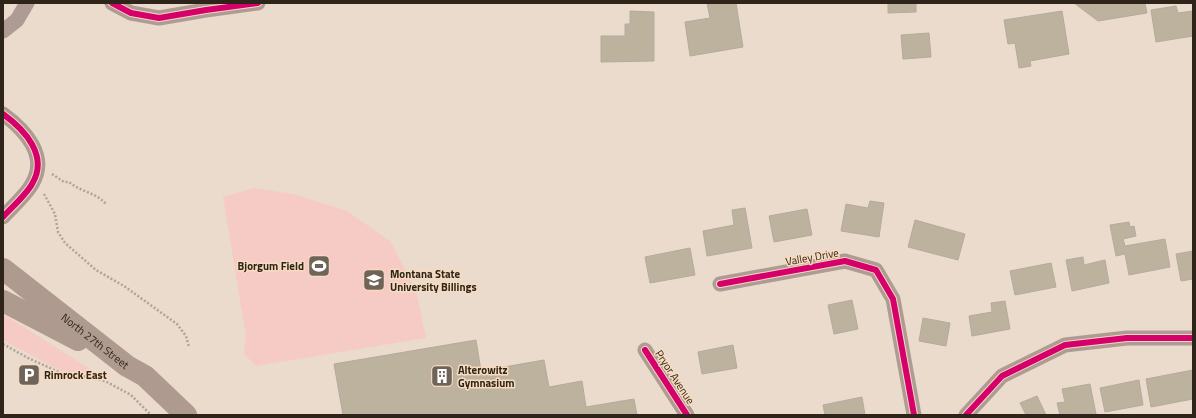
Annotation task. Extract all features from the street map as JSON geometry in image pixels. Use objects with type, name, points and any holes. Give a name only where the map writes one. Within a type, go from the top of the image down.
[{"type":"main road","name":"North 27th Street","points":[[3,269],[127,366],[145,376],[186,415]]},
{"type":"main road","points":[[3,301],[127,366]]},
{"type":"street","points":[[3,32],[17,20],[27,3]]},
{"type":"street","points":[[112,3],[131,13],[159,18],[258,3]]},
{"type":"street","points":[[3,114],[17,124],[32,143],[36,172],[32,184],[3,217]]},
{"type":"street","name":"Valley Drive","points":[[720,284],[845,261],[876,270],[893,299],[914,415]]},
{"type":"street","points":[[966,415],[1002,376],[1066,345],[1128,338],[1193,338]]},
{"type":"street","name":"Pryor Avenue","points":[[645,350],[687,415]]},
{"type":"path","points":[[36,172],[64,182],[69,182],[74,186],[89,191],[106,204]]},
{"type":"path","points":[[36,172],[55,214],[58,232],[65,243],[96,270],[124,286],[177,324],[186,336],[189,347]]},
{"type":"path","points":[[3,344],[28,358],[70,377],[82,376],[105,381],[132,395],[151,415]]},
{"type":"shaded area","name":"Bjorgum Field","points":[[253,188],[294,194],[347,211],[390,241],[416,290],[426,338],[256,366],[244,354],[246,337],[223,197]]},
{"type":"shaded area","points":[[3,314],[103,377],[71,373],[57,369],[3,340]]},
{"type":"building","points":[[707,3],[736,3],[743,47],[690,56],[685,22],[710,18]]},
{"type":"building","points":[[888,3],[916,3],[916,12],[888,13]]},
{"type":"building","points":[[1074,3],[1145,3],[1147,13],[1098,21]]},
{"type":"building","points":[[1176,6],[1178,13],[1193,11],[1193,36],[1156,42],[1151,10]]},
{"type":"building","points":[[630,11],[654,12],[654,61],[601,62],[601,36],[625,36],[625,24],[630,24]]},
{"type":"building","points":[[1062,11],[1069,54],[1030,61],[1031,66],[1019,68],[1015,43],[1008,44],[1004,20]]},
{"type":"building","points":[[929,33],[931,57],[903,59],[901,35]]},
{"type":"building","points":[[870,201],[884,203],[879,237],[841,231],[846,204],[868,208]]},
{"type":"building","points":[[745,208],[752,248],[707,256],[703,231],[734,225],[732,210]]},
{"type":"building","points":[[807,209],[812,235],[774,242],[769,216]]},
{"type":"building","points":[[915,220],[965,234],[958,260],[908,247]]},
{"type":"building","points":[[1129,222],[1130,227],[1134,226],[1136,236],[1123,239],[1125,246],[1165,239],[1170,267],[1129,275],[1125,254],[1116,256],[1110,225]]},
{"type":"building","points":[[690,248],[695,275],[650,283],[645,257]]},
{"type":"building","points":[[1193,251],[1193,279],[1181,281],[1176,254]]},
{"type":"building","points":[[1083,257],[1084,265],[1105,260],[1109,283],[1072,291],[1066,260]]},
{"type":"building","points":[[1051,263],[1056,287],[1015,295],[1010,271]]},
{"type":"building","points":[[852,300],[858,329],[834,334],[828,305]]},
{"type":"building","points":[[1005,301],[1010,329],[972,336],[969,316],[992,312],[991,303]]},
{"type":"building","points":[[923,318],[950,323],[946,346],[919,341]]},
{"type":"building","name":"Alterowitz Gymnasium","points":[[476,340],[481,371],[544,360],[549,387],[582,381],[586,407],[634,399],[637,415],[343,415],[334,364]]},
{"type":"building","points":[[733,345],[737,368],[702,374],[698,352]]},
{"type":"building","points":[[1193,370],[1193,399],[1151,407],[1146,379]]},
{"type":"building","points":[[1139,380],[1143,405],[1105,412],[1100,388]]},
{"type":"building","points":[[1090,384],[1096,414],[1060,415],[1057,403],[1065,402],[1062,389]]},
{"type":"building","points":[[1037,396],[1046,415],[1026,415],[1020,403]]},
{"type":"building","points":[[862,397],[865,415],[825,415],[823,405]]},
{"type":"cycle path","points":[[112,3],[131,13],[159,18],[258,3]]},
{"type":"cycle path","points":[[3,114],[19,128],[32,144],[38,164],[37,174],[32,184],[3,217]]},
{"type":"cycle path","points":[[720,284],[845,261],[876,270],[893,299],[914,415]]},
{"type":"cycle path","points":[[966,415],[1002,376],[1065,345],[1127,338],[1193,338]]},
{"type":"cycle path","points":[[645,350],[687,415]]},
{"type":"place","name":"Bjorgum Field","points":[[319,266]]},
{"type":"place","name":"Montana State University Billings","points":[[374,280]]},
{"type":"place","name":"Rimrock East","points":[[29,375]]},
{"type":"place","name":"Alterowitz Gymnasium","points":[[442,376]]}]
